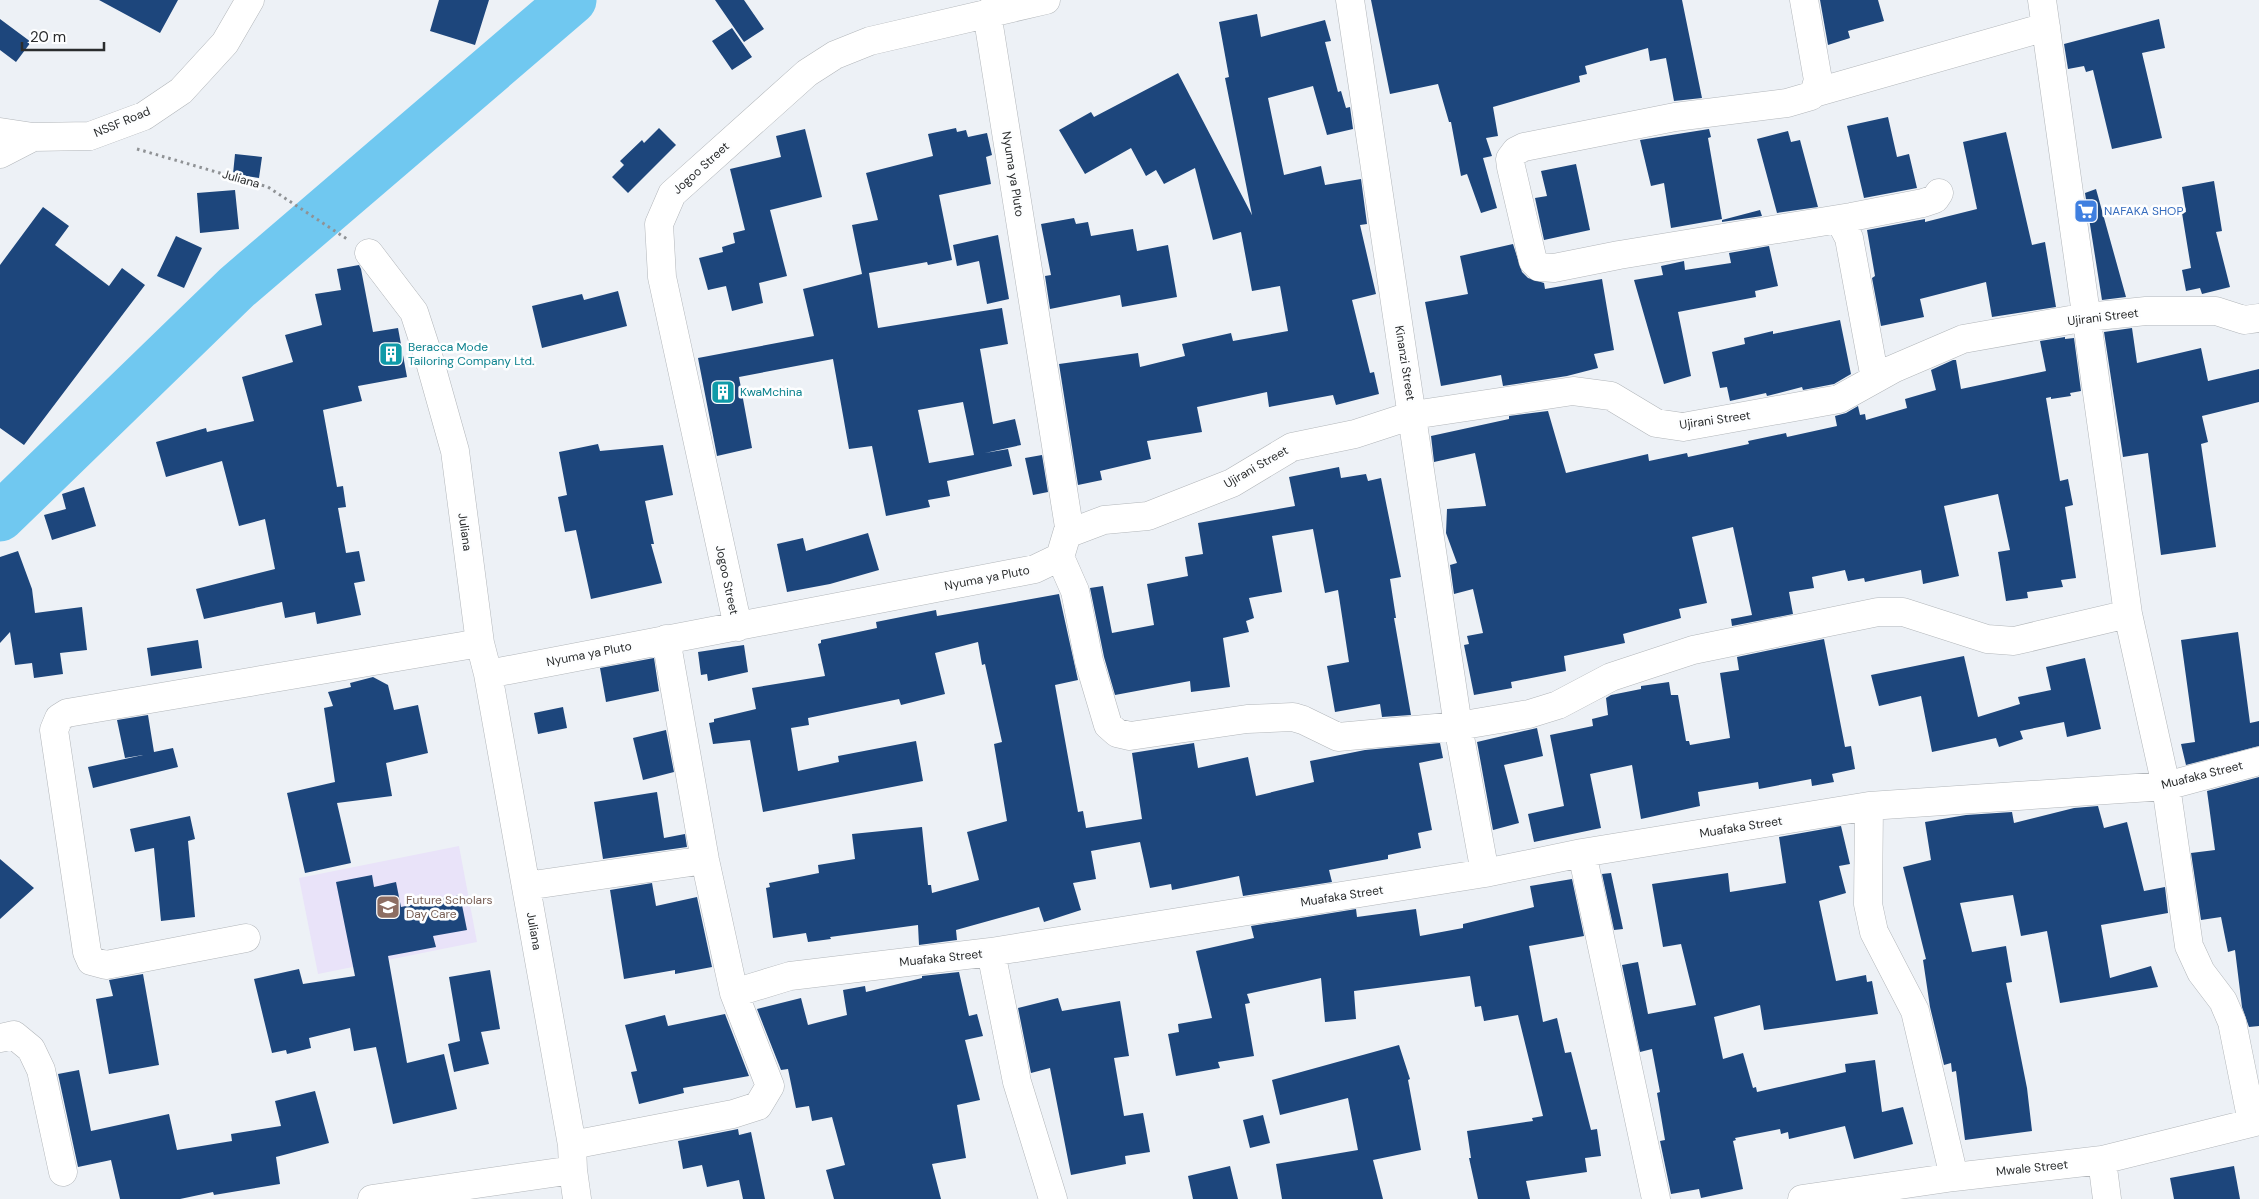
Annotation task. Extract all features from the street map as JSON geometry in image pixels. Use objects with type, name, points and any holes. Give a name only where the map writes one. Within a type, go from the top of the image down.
[{"type":"street","name":"NSSF Road","points":[[0,132],[34,137],[90,136],[144,116],[181,91],[225,44],[250,0]]},
{"type":"street","name":"Jogoo Street","points":[[738,627],[662,277],[659,224],[672,194],[807,73],[834,55],[870,41],[1046,0]]},
{"type":"street","name":"Kinanzi Street","points":[[1350,0],[1458,726],[1485,873]]},
{"type":"street","points":[[1804,0],[1818,80],[1814,93]]},
{"type":"street","points":[[2042,0],[2128,614],[2166,786],[2189,946],[2201,972],[2223,1000],[2232,1022],[2255,1121]]},
{"type":"street","name":"Nyuma ya Pluto","points":[[488,674],[1035,569],[1063,545],[1068,526],[987,13]]},
{"type":"street","points":[[1939,193],[1935,199],[1923,203],[1839,219],[1545,268],[1539,267],[1533,262],[1529,252],[1511,167],[1512,155],[1524,147],[1675,117],[1787,103],[1811,96],[1814,93],[2046,27]]},
{"type":"street","points":[[0,154],[34,137]]},
{"type":"street","points":[[1839,219],[1849,238],[1875,379]]},
{"type":"street","name":"Juliana","points":[[369,253],[414,312],[455,451],[480,643],[488,674],[526,886],[571,1148],[577,1199]]},
{"type":"street","name":"Ujirani Street","points":[[1063,545],[1104,520],[1148,516],[1232,483],[1292,446],[1355,434],[1412,415],[1573,392],[1611,396],[1656,423],[1683,427],[1839,399],[1875,379],[1964,339],[2087,317],[2146,311],[2216,311],[2244,320],[2259,318]]},
{"type":"street","points":[[1063,545],[1075,590],[1089,662],[1108,725],[1117,734],[1130,736],[1247,719],[1293,717],[1338,737],[1458,726],[1529,714],[1558,705],[1611,677],[1693,650],[1878,612],[1903,612],[1987,640],[2014,641],[2128,614]]},
{"type":"street","points":[[372,1199],[571,1148],[733,1114],[758,1106],[770,1086],[734,993],[706,860],[666,639]]},
{"type":"street","points":[[246,938],[106,965],[91,961],[87,952],[54,730],[59,718],[68,712],[480,643]]},
{"type":"street","name":"Muafaka Street","points":[[734,993],[790,976],[991,952],[1485,873],[1582,853],[1868,806],[2166,786],[2259,761]]},
{"type":"street","points":[[1868,806],[1868,904],[1874,932],[1915,1011],[1954,1177]]},
{"type":"street","points":[[1582,853],[1656,1199]]},
{"type":"street","points":[[526,886],[706,860]]},
{"type":"street","points":[[991,952],[1017,1082],[1053,1199]]},
{"type":"street","points":[[0,1038],[14,1035],[31,1049],[41,1070],[63,1172]]},
{"type":"street","name":"Mwale Street","points":[[1802,1199],[1954,1177],[2102,1160],[2255,1121]]},
{"type":"street","points":[[2102,1160],[2107,1199]]},
{"type":"path","name":"Juliana","points":[[90,136],[268,186],[369,253]]},
{"type":"shaded area","name":"Future Scholars Day Care","points":[[459,846],[477,942],[318,974],[299,878]]},
{"type":"building","points":[[99,0],[178,0],[160,33]]},
{"type":"building","points":[[439,0],[489,0],[475,45],[430,31]]},
{"type":"building","points":[[715,0],[744,0],[764,29],[744,42]]},
{"type":"building","points":[[1371,0],[1682,0],[1702,98],[1674,101],[1666,58],[1650,61],[1648,48],[1585,66],[1587,74],[1579,76],[1580,82],[1493,107],[1498,136],[1486,138],[1492,156],[1483,158],[1497,208],[1481,213],[1467,174],[1461,176],[1451,122],[1449,122],[1438,84],[1390,94]]},
{"type":"building","points":[[1820,0],[1878,0],[1884,21],[1848,31],[1850,38],[1828,45]]},
{"type":"building","points":[[1257,14],[1261,37],[1325,20],[1331,41],[1325,42],[1338,92],[1341,91],[1346,108],[1350,107],[1353,129],[1327,135],[1313,86],[1268,98],[1284,175],[1321,166],[1325,185],[1361,179],[1367,224],[1360,225],[1376,294],[1352,300],[1370,373],[1374,372],[1379,394],[1336,405],[1333,395],[1269,407],[1267,392],[1197,407],[1202,432],[1147,441],[1151,459],[1100,471],[1102,480],[1078,485],[1059,364],[1138,353],[1140,367],[1185,356],[1182,344],[1231,333],[1233,341],[1288,331],[1280,286],[1252,291],[1241,232],[1213,240],[1195,168],[1164,184],[1156,170],[1146,176],[1131,148],[1085,174],[1059,130],[1091,112],[1094,117],[1178,73],[1252,215],[1225,78],[1229,77],[1219,22]]},
{"type":"building","points":[[0,19],[31,42],[16,62],[0,50]]},
{"type":"building","points":[[2159,19],[2165,48],[2142,53],[2162,138],[2112,149],[2093,70],[2086,72],[2084,66],[2068,69],[2064,44]]},
{"type":"building","points":[[732,28],[752,57],[732,70],[712,41]]},
{"type":"building","points":[[1888,117],[1897,157],[1909,154],[1917,188],[1864,198],[1847,126]]},
{"type":"building","points":[[659,128],[676,145],[628,193],[612,177],[624,165],[620,161],[642,140],[644,143]]},
{"type":"building","points":[[956,128],[957,132],[966,130],[968,137],[987,133],[992,155],[986,157],[991,184],[939,195],[952,260],[928,265],[927,262],[869,273],[878,328],[1002,308],[1008,344],[980,349],[993,424],[1015,419],[1021,445],[985,453],[1008,449],[1012,466],[947,481],[950,496],[928,500],[930,507],[886,516],[872,446],[849,449],[833,359],[739,377],[752,448],[717,456],[698,358],[814,336],[803,289],[862,274],[852,225],[878,220],[866,173],[933,156],[928,134]],"holes":[[[963,402],[974,455],[929,463],[918,410]]]},
{"type":"building","points":[[805,129],[822,197],[770,210],[787,276],[759,283],[763,303],[732,311],[726,286],[708,290],[699,258],[723,252],[722,247],[735,243],[733,233],[745,230],[730,169],[781,157],[776,136]]},
{"type":"building","points":[[1709,129],[1711,137],[1708,138],[1722,219],[1671,228],[1664,183],[1651,186],[1640,140]]},
{"type":"building","points":[[1788,131],[1791,142],[1800,140],[1818,207],[1777,213],[1757,139]]},
{"type":"building","points":[[2006,132],[2032,245],[2045,242],[2056,307],[1992,317],[1986,282],[1920,299],[1924,317],[1881,326],[1872,278],[1875,276],[1867,230],[1925,219],[1925,222],[1977,209],[1963,142]]},
{"type":"building","points":[[235,154],[262,157],[259,178],[233,174]]},
{"type":"building","points":[[1576,164],[1590,230],[1544,240],[1535,198],[1547,196],[1541,171]]},
{"type":"building","points":[[2214,181],[2222,231],[2216,232],[2230,287],[2202,294],[2200,288],[2186,291],[2182,270],[2191,268],[2182,213],[2186,212],[2182,187]]},
{"type":"building","points":[[2096,189],[2126,297],[2102,300],[2085,193]]},
{"type":"building","points":[[235,190],[239,229],[200,233],[197,193]]},
{"type":"building","points":[[43,207],[69,226],[55,245],[109,286],[122,268],[145,285],[24,445],[0,428],[0,265]]},
{"type":"building","points":[[1760,210],[1762,216],[1722,222],[1722,220]]},
{"type":"building","points":[[1074,218],[1076,224],[1088,222],[1091,236],[1133,229],[1137,251],[1168,245],[1177,297],[1122,307],[1120,295],[1050,309],[1045,276],[1051,275],[1041,224]]},
{"type":"building","points":[[998,235],[1009,299],[987,304],[979,261],[957,266],[953,245]]},
{"type":"building","points":[[176,236],[202,248],[184,288],[157,276]]},
{"type":"building","points":[[1513,244],[1522,272],[1528,278],[1544,283],[1545,289],[1602,279],[1614,350],[1594,354],[1598,368],[1567,376],[1503,386],[1501,375],[1441,386],[1425,302],[1468,294],[1460,256]]},
{"type":"building","points":[[1769,246],[1778,286],[1755,291],[1756,297],[1678,312],[1691,376],[1664,384],[1634,280],[1663,275],[1661,266],[1684,261],[1685,270],[1731,263],[1729,253]]},
{"type":"building","points":[[359,265],[373,332],[398,328],[407,377],[358,386],[362,401],[323,410],[337,487],[343,486],[346,507],[338,508],[346,553],[359,551],[365,581],[354,583],[361,615],[317,624],[315,612],[285,618],[282,602],[204,619],[196,589],[275,569],[265,519],[239,526],[222,461],[166,477],[156,442],[206,428],[207,432],[254,421],[242,377],[293,362],[285,335],[322,325],[315,294],[341,290],[337,269]]},
{"type":"building","points":[[618,291],[627,326],[542,348],[532,306],[582,294],[584,300]]},
{"type":"building","points":[[1840,320],[1851,374],[1834,384],[1803,390],[1802,387],[1767,396],[1766,393],[1730,401],[1727,387],[1720,388],[1712,352],[1745,344],[1744,338],[1773,331],[1773,334]]},
{"type":"building","points":[[2132,328],[2137,363],[2201,348],[2208,381],[2259,369],[2259,402],[2202,416],[2208,442],[2201,444],[2216,547],[2161,555],[2148,453],[2123,457],[2104,332]]},
{"type":"building","points":[[2065,337],[2065,339],[2074,338],[2081,391],[2070,393],[2071,396],[2046,398],[2060,481],[2068,479],[2073,505],[2065,507],[2076,578],[2061,580],[2063,587],[2027,592],[2028,598],[2006,601],[1998,552],[2010,550],[1998,494],[1944,506],[1959,576],[1923,584],[1921,570],[1865,582],[1864,578],[1848,581],[1845,570],[1812,577],[1814,588],[1789,592],[1793,614],[1732,626],[1731,619],[1752,615],[1733,527],[1692,537],[1707,603],[1679,609],[1681,618],[1623,634],[1625,643],[1564,656],[1566,671],[1511,682],[1512,688],[1474,695],[1464,645],[1469,644],[1467,636],[1483,633],[1473,589],[1454,594],[1450,565],[1457,563],[1446,533],[1447,509],[1486,506],[1475,453],[1434,462],[1431,436],[1509,419],[1509,416],[1548,411],[1566,473],[1648,454],[1649,461],[1687,453],[1688,457],[1749,444],[1748,441],[1786,433],[1787,437],[1837,426],[1835,416],[1846,413],[1858,406],[1860,415],[1865,414],[1866,420],[1907,408],[1905,399],[1936,390],[1931,370],[1953,360],[1956,360],[1961,389],[2046,371],[2040,341]]},
{"type":"building","points":[[598,444],[600,451],[663,445],[673,495],[645,501],[654,544],[651,544],[662,583],[591,599],[576,530],[565,532],[558,497],[567,495],[559,452]]},
{"type":"building","points":[[1042,455],[1048,492],[1033,495],[1025,458]]},
{"type":"building","points":[[1339,467],[1341,478],[1366,474],[1368,481],[1381,478],[1401,577],[1390,579],[1396,618],[1394,618],[1411,715],[1382,717],[1380,704],[1335,712],[1327,666],[1349,662],[1338,590],[1325,593],[1313,529],[1272,536],[1282,592],[1249,598],[1254,618],[1246,621],[1249,632],[1223,638],[1230,687],[1191,692],[1190,681],[1115,695],[1104,657],[1090,588],[1103,586],[1112,633],[1154,625],[1147,584],[1188,576],[1185,557],[1203,554],[1198,523],[1295,506],[1289,477]]},
{"type":"building","points":[[84,487],[96,526],[52,540],[44,515],[66,509],[62,494]]},
{"type":"building","points":[[868,533],[879,570],[830,584],[787,592],[777,544],[803,538],[806,551]]},
{"type":"building","points":[[18,551],[32,589],[35,613],[82,607],[87,650],[60,653],[63,674],[34,678],[32,663],[15,665],[10,632],[0,643],[0,557]]},
{"type":"building","points":[[1059,594],[1078,680],[1055,685],[1078,812],[1083,811],[1086,828],[1142,819],[1132,753],[1194,743],[1198,768],[1248,757],[1256,796],[1314,782],[1310,761],[1365,750],[1440,743],[1443,758],[1419,763],[1432,830],[1418,833],[1421,848],[1388,855],[1388,859],[1329,870],[1332,882],[1243,896],[1239,876],[1172,890],[1171,884],[1150,888],[1140,842],[1091,851],[1096,879],[1073,883],[1081,910],[1044,922],[1039,907],[956,930],[957,940],[919,945],[918,925],[830,937],[831,939],[808,942],[806,933],[773,938],[766,888],[770,887],[769,883],[819,873],[818,865],[855,859],[852,834],[922,827],[928,885],[931,885],[932,893],[979,880],[967,832],[1007,821],[994,744],[1002,742],[985,664],[982,665],[978,642],[935,653],[945,694],[901,705],[899,699],[808,718],[809,725],[791,728],[798,771],[839,762],[838,756],[916,741],[923,781],[763,812],[750,740],[713,744],[709,723],[714,722],[714,719],[756,709],[752,688],[825,676],[818,644],[821,643],[821,640],[877,628],[876,622],[936,610],[937,616]]},
{"type":"building","points":[[2238,632],[2250,723],[2259,721],[2259,746],[2186,765],[2181,744],[2195,742],[2181,640]]},
{"type":"building","points":[[1824,639],[1845,747],[1851,746],[1855,769],[1832,774],[1834,782],[1812,786],[1811,779],[1759,789],[1758,782],[1698,792],[1700,806],[1641,819],[1632,765],[1590,774],[1601,828],[1534,842],[1528,814],[1564,806],[1550,735],[1593,726],[1592,719],[1608,715],[1606,698],[1611,695],[1641,689],[1641,686],[1669,682],[1671,695],[1678,695],[1686,741],[1689,741],[1690,745],[1730,738],[1720,673],[1739,670],[1737,657]]},
{"type":"building","points":[[198,640],[202,668],[151,676],[147,648]]},
{"type":"building","points":[[744,645],[748,672],[708,681],[707,674],[701,675],[698,652]]},
{"type":"building","points":[[1964,656],[1978,717],[2020,704],[2018,697],[2051,690],[2046,667],[2085,658],[2101,729],[2067,737],[2064,722],[2020,731],[2023,739],[1999,747],[1996,738],[1932,752],[1921,696],[1879,706],[1871,675]]},
{"type":"building","points":[[654,658],[659,691],[606,702],[600,668]]},
{"type":"building","points":[[373,677],[388,685],[394,710],[418,705],[428,753],[386,763],[392,796],[337,803],[351,863],[305,873],[287,793],[335,782],[324,708],[333,706],[328,692],[351,687],[350,683]]},
{"type":"building","points":[[563,707],[567,728],[538,734],[534,713]]},
{"type":"building","points":[[148,715],[154,752],[173,748],[178,767],[93,788],[88,767],[143,755],[125,758],[117,720]]},
{"type":"building","points":[[1537,728],[1543,756],[1504,765],[1519,823],[1493,830],[1477,742]]},
{"type":"building","points":[[666,730],[674,772],[643,780],[633,738]]},
{"type":"building","points":[[2259,777],[2259,1026],[2249,1027],[2242,1007],[2235,950],[2228,952],[2221,917],[2201,920],[2191,853],[2215,850],[2207,791]]},
{"type":"building","points":[[657,792],[664,838],[685,834],[687,847],[603,859],[594,802]]},
{"type":"building","points":[[2098,806],[2104,828],[2127,822],[2144,891],[2165,887],[2168,913],[2101,925],[2110,978],[2151,966],[2158,987],[2060,1003],[2047,931],[2021,936],[2013,895],[1960,903],[1972,952],[2006,946],[2012,982],[2006,983],[2027,1088],[2032,1131],[1965,1140],[1956,1071],[1952,1072],[1951,1063],[1944,1065],[1930,1007],[1923,960],[1926,959],[1903,867],[1931,860],[1925,822],[1966,815],[2012,812],[2014,823],[2074,808]]},
{"type":"building","points":[[190,816],[195,839],[188,841],[195,917],[161,921],[154,848],[135,852],[130,829]]},
{"type":"building","points":[[1841,826],[1850,864],[1839,866],[1846,893],[1819,901],[1836,981],[1866,975],[1867,982],[1872,981],[1878,1014],[1764,1030],[1760,1005],[1714,1017],[1723,1059],[1743,1053],[1753,1088],[1756,1087],[1757,1092],[1846,1072],[1845,1064],[1875,1060],[1882,1112],[1903,1107],[1913,1144],[1854,1159],[1845,1126],[1789,1139],[1788,1132],[1781,1134],[1780,1129],[1735,1138],[1736,1140],[1733,1141],[1743,1189],[1701,1198],[1699,1189],[1671,1194],[1660,1141],[1665,1140],[1657,1093],[1660,1092],[1652,1049],[1640,1052],[1622,965],[1638,962],[1648,1014],[1696,1005],[1681,944],[1663,947],[1652,884],[1728,873],[1730,892],[1786,883],[1779,837]]},
{"type":"building","points":[[0,859],[34,888],[0,919]]},
{"type":"building","points":[[1611,873],[1623,929],[1614,930],[1602,874]]},
{"type":"building","points":[[372,875],[374,887],[396,882],[401,907],[460,895],[467,930],[433,936],[436,947],[388,956],[407,1063],[444,1054],[457,1109],[393,1124],[376,1047],[354,1051],[350,1028],[309,1038],[311,1048],[287,1054],[286,1050],[272,1053],[254,979],[299,969],[303,984],[355,976],[336,882]]},
{"type":"building","points":[[1572,879],[1584,936],[1529,946],[1543,1022],[1557,1018],[1565,1053],[1571,1052],[1591,1130],[1597,1129],[1601,1156],[1585,1158],[1587,1172],[1526,1181],[1530,1199],[1478,1199],[1469,1158],[1471,1158],[1467,1131],[1533,1121],[1532,1118],[1543,1116],[1518,1015],[1484,1021],[1481,1006],[1475,1007],[1470,976],[1354,991],[1356,1019],[1325,1022],[1321,978],[1247,994],[1250,1003],[1245,1004],[1254,1056],[1218,1062],[1220,1068],[1176,1076],[1168,1034],[1179,1032],[1178,1024],[1212,1018],[1196,951],[1254,938],[1251,926],[1356,909],[1357,917],[1416,909],[1420,936],[1463,928],[1463,924],[1534,907],[1530,886]]},
{"type":"building","points":[[652,883],[656,906],[697,897],[712,967],[675,974],[675,970],[624,979],[610,890]]},
{"type":"building","points":[[490,970],[500,1029],[481,1032],[489,1064],[454,1072],[448,1044],[460,1041],[449,977]]},
{"type":"building","points":[[959,972],[969,1016],[977,1014],[983,1036],[965,1040],[980,1100],[957,1105],[966,1158],[932,1164],[941,1199],[834,1199],[826,1170],[845,1165],[832,1117],[812,1121],[809,1106],[796,1108],[788,1069],[781,1070],[757,1009],[801,998],[808,1025],[847,1015],[843,990],[865,986],[866,992],[922,978],[922,976]]},
{"type":"building","points":[[143,974],[159,1065],[109,1074],[96,999],[113,996],[109,980]]},
{"type":"building","points":[[1058,998],[1062,1011],[1120,1001],[1129,1056],[1114,1058],[1124,1116],[1143,1113],[1150,1152],[1125,1156],[1126,1164],[1071,1175],[1050,1068],[1031,1073],[1018,1008]]},
{"type":"building","points":[[725,1014],[749,1076],[683,1088],[684,1093],[639,1104],[631,1072],[637,1071],[625,1025],[665,1015],[668,1026]]},
{"type":"building","points":[[1399,1045],[1410,1079],[1408,1080],[1421,1150],[1373,1160],[1383,1199],[1282,1199],[1276,1164],[1358,1150],[1348,1098],[1280,1115],[1272,1080]]},
{"type":"building","points":[[79,1070],[91,1131],[169,1114],[177,1150],[232,1141],[231,1134],[281,1126],[275,1101],[315,1091],[329,1143],[276,1157],[280,1184],[214,1195],[213,1192],[180,1199],[120,1199],[111,1160],[78,1167],[58,1074]]},
{"type":"building","points":[[1263,1115],[1270,1143],[1250,1148],[1243,1120]]},
{"type":"building","points":[[738,1129],[739,1135],[751,1132],[765,1199],[743,1199],[739,1180],[707,1187],[702,1165],[683,1169],[678,1141]]},
{"type":"building","points":[[1230,1166],[1238,1199],[1193,1199],[1188,1176]]},
{"type":"building","points":[[2234,1166],[2240,1199],[2174,1199],[2170,1178]]},
{"type":"waterway","points":[[0,517],[237,287],[572,0]]},
{"type":"place","name":"NAFAKA SHOP","points":[[2086,211]]},
{"type":"place","name":"Beracca Mode Tailoring Company Ltd.","points":[[391,354]]},
{"type":"place","name":"KwaMchina","points":[[723,392]]},
{"type":"place","name":"Future Scholars Day Care","points":[[388,907]]}]
